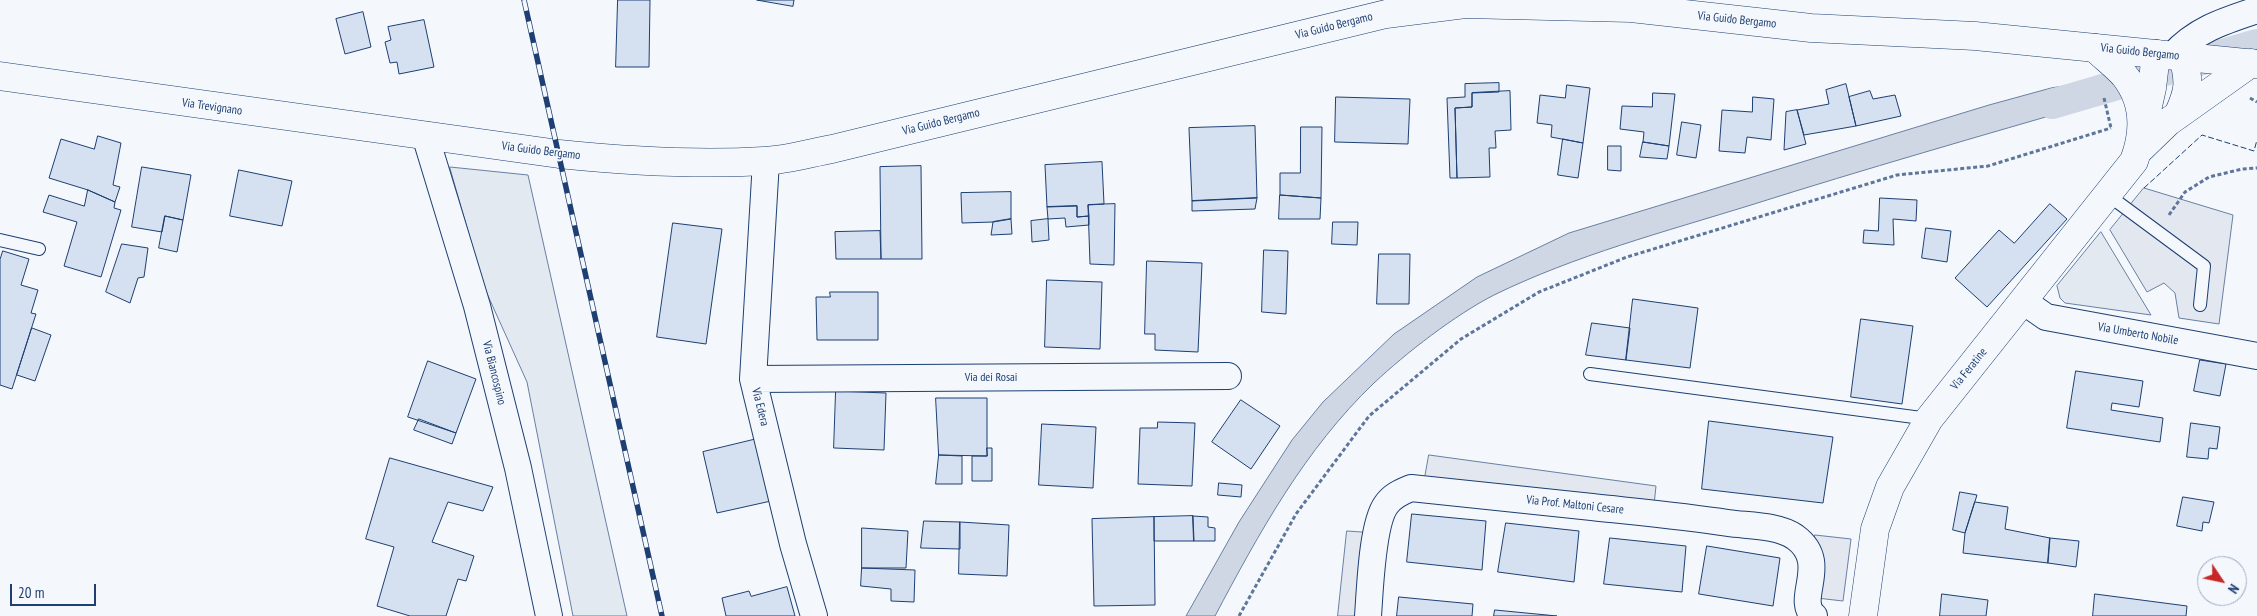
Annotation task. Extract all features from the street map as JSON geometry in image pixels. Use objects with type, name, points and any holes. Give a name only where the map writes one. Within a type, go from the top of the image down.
[{"type":"main road","name":"Via Guido Bergamo","points":[[424,135],[602,159],[686,162],[766,161],[832,149],[1392,7],[1503,2],[1631,8],[1811,28],[1975,36],[2254,63]]},
{"type":"main road","points":[[2095,48],[2124,75],[2133,91],[2141,113],[2140,140]]},
{"type":"main road","points":[[2140,140],[2152,88],[2171,55],[2189,78],[2187,95],[2178,115]]},
{"type":"main road","points":[[2140,140],[2254,63]]},
{"type":"main road","name":"Via Trevignano","points":[[0,76],[424,135]]},
{"type":"main road","name":"Via Feratine","points":[[1862,616],[1875,528],[1890,487],[1929,420],[2134,161],[2140,140]]},
{"type":"street","points":[[2171,55],[2191,38],[2218,23],[2257,10]]},
{"type":"street","name":"Via Biancospino","points":[[424,135],[477,306],[518,468],[549,616]]},
{"type":"street","name":"Via Edera","points":[[766,161],[753,379],[793,544],[814,616]]},
{"type":"street","name":"Via Umberto Nobile","points":[[2023,301],[2046,317],[2257,356]]},
{"type":"street","name":"Via dei Rosai","points":[[753,379],[1228,376]]},
{"type":"street","name":"Via Prof. Maltoni Cesare","points":[[1368,616],[1376,533],[1384,507],[1395,495],[1411,488],[1709,520],[1778,530],[1793,536],[1807,548],[1813,562],[1808,597],[1811,614],[1814,616]]},
{"type":"lane","points":[[2108,195],[2204,266],[2200,305]]},
{"type":"lane","points":[[0,240],[39,249]]},
{"type":"lane","points":[[1590,374],[1929,420]]},
{"type":"path","points":[[1239,616],[1296,514],[1369,416],[1461,339],[1539,292],[1626,257],[1897,175],[1988,166],[2111,128],[2102,89]]},
{"type":"path","points":[[2157,232],[2185,192],[2209,177],[2242,169],[2257,168]]},
{"type":"shaded area","points":[[2086,83],[2094,103],[1621,245],[1525,281],[1479,303],[1447,324],[1401,359],[1349,409],[1326,436],[1285,493],[1266,523],[1215,616],[1186,616],[1239,522],[1292,440],[1323,402],[1394,334],[1477,277],[1569,233],[1989,105],[2051,88]]},
{"type":"shaded area","points":[[450,167],[528,175],[627,616],[573,616],[527,382],[484,287]]},
{"type":"shaded area","points":[[2144,188],[2233,215],[2219,324],[2179,318],[2175,293],[2164,283],[2147,292],[2110,230]]},
{"type":"shaded area","points":[[2101,232],[2151,315],[2065,303],[2060,298],[2057,286]]},
{"type":"shaded area","points":[[1429,455],[1656,486],[1653,514],[1423,489]]},
{"type":"shaded area","points":[[1347,531],[1376,533],[1368,616],[1338,616]]},
{"type":"shaded area","points":[[1815,535],[1851,539],[1843,601],[1808,597]]},
{"type":"building","points":[[618,0],[650,0],[649,67],[616,67]]},
{"type":"building","points":[[757,0],[794,0],[793,6]]},
{"type":"building","points":[[363,12],[371,47],[345,54],[336,19]]},
{"type":"building","points":[[424,20],[434,67],[399,74],[397,62],[390,63],[385,42],[391,40],[388,27]]},
{"type":"building","points":[[1499,83],[1499,92],[1472,93],[1472,107],[1455,108],[1457,178],[1450,178],[1447,98],[1465,97],[1465,84]]},
{"type":"building","points":[[1846,84],[1856,126],[1804,135],[1797,110],[1829,104],[1826,90]]},
{"type":"building","points":[[1567,85],[1590,88],[1583,143],[1551,137],[1552,125],[1537,123],[1540,95],[1565,98]]},
{"type":"building","points":[[1510,91],[1511,130],[1495,131],[1496,148],[1489,148],[1490,177],[1457,178],[1455,108],[1472,107],[1472,93]]},
{"type":"building","points":[[1870,91],[1873,99],[1895,95],[1901,116],[1856,126],[1849,97]]},
{"type":"building","points":[[1653,93],[1675,94],[1669,146],[1643,142],[1644,132],[1620,129],[1622,106],[1652,107]]},
{"type":"building","points":[[1336,97],[1410,99],[1408,144],[1335,142]]},
{"type":"building","points":[[1753,97],[1774,99],[1771,140],[1747,137],[1745,153],[1719,151],[1722,110],[1752,112]]},
{"type":"building","points":[[1797,110],[1806,144],[1784,150],[1786,112]]},
{"type":"building","points":[[1682,122],[1701,125],[1696,158],[1677,155]]},
{"type":"building","points":[[1255,126],[1257,198],[1192,201],[1189,128]]},
{"type":"building","points":[[1301,127],[1322,127],[1321,198],[1280,195],[1280,173],[1300,173]]},
{"type":"building","points":[[98,136],[121,143],[113,185],[120,187],[115,202],[88,190],[49,178],[61,139],[94,149]]},
{"type":"building","points":[[1563,139],[1583,143],[1578,178],[1558,175]]},
{"type":"building","points":[[1643,142],[1669,146],[1667,159],[1640,157]]},
{"type":"building","points":[[1608,146],[1621,146],[1621,171],[1608,170]]},
{"type":"building","points":[[1102,162],[1104,204],[1088,205],[1089,216],[1077,217],[1077,206],[1047,207],[1045,165]]},
{"type":"building","points":[[921,166],[922,259],[881,259],[880,167]]},
{"type":"building","points":[[142,167],[191,175],[183,220],[165,216],[162,232],[132,227]]},
{"type":"building","points":[[239,170],[292,181],[282,226],[230,216]]},
{"type":"building","points":[[88,190],[115,202],[114,208],[121,210],[101,277],[64,266],[77,222],[43,212],[49,195],[84,206]]},
{"type":"building","points":[[1011,192],[1011,219],[993,222],[962,223],[961,193]]},
{"type":"building","points":[[1280,195],[1321,198],[1320,219],[1279,219]]},
{"type":"building","points":[[1257,198],[1255,209],[1192,211],[1192,201]]},
{"type":"building","points":[[1880,198],[1917,200],[1916,221],[1893,219],[1894,245],[1863,243],[1864,230],[1878,231]]},
{"type":"building","points":[[1115,204],[1114,265],[1090,264],[1088,205]]},
{"type":"building","points":[[2050,204],[2067,219],[1987,307],[1955,278],[1999,230],[2014,243]]},
{"type":"building","points":[[1077,206],[1077,217],[1089,216],[1089,225],[1066,227],[1065,218],[1048,219],[1047,207]]},
{"type":"building","points":[[165,216],[183,220],[177,252],[159,248]]},
{"type":"building","points":[[1011,219],[1012,234],[991,235],[993,222]]},
{"type":"building","points":[[1048,219],[1049,240],[1032,242],[1031,221]]},
{"type":"building","points":[[1333,222],[1358,222],[1357,245],[1332,244]]},
{"type":"building","points":[[673,223],[722,229],[706,344],[657,337]]},
{"type":"building","points":[[1926,228],[1951,231],[1947,262],[1922,258]]},
{"type":"building","points":[[880,231],[881,259],[836,259],[835,232]]},
{"type":"building","points":[[122,244],[148,248],[144,277],[138,278],[130,303],[106,292]]},
{"type":"building","points":[[1264,250],[1288,251],[1286,314],[1262,312]]},
{"type":"building","points":[[3,251],[29,259],[21,285],[38,290],[31,313],[36,314],[12,389],[0,385],[0,260]]},
{"type":"building","points":[[1379,254],[1410,254],[1409,304],[1377,304]]},
{"type":"building","points":[[1147,261],[1202,263],[1198,352],[1155,350],[1155,334],[1145,334]]},
{"type":"building","points":[[1047,280],[1102,282],[1100,349],[1045,347]]},
{"type":"building","points":[[830,292],[878,292],[878,340],[817,340],[816,297],[830,297]]},
{"type":"building","points":[[1633,299],[1698,308],[1690,368],[1626,360]]},
{"type":"building","points":[[1861,319],[1913,326],[1902,404],[1851,397]]},
{"type":"building","points":[[1592,323],[1630,328],[1626,360],[1586,355]]},
{"type":"building","points":[[32,328],[51,335],[35,381],[17,375]]},
{"type":"building","points":[[2200,360],[2226,364],[2220,396],[2194,391]]},
{"type":"building","points":[[428,361],[476,379],[456,433],[408,417]]},
{"type":"building","points":[[2076,371],[2143,381],[2139,407],[2112,403],[2111,410],[2163,418],[2160,442],[2067,428]]},
{"type":"building","points":[[836,391],[886,393],[884,450],[834,448]]},
{"type":"building","points":[[936,398],[987,398],[987,456],[939,455]]},
{"type":"building","points":[[1241,400],[1280,426],[1251,469],[1212,442]]},
{"type":"building","points":[[419,419],[456,433],[452,444],[414,430]]},
{"type":"building","points":[[1709,421],[1833,437],[1823,503],[1702,489]]},
{"type":"building","points":[[1158,422],[1195,423],[1192,486],[1138,484],[1140,428],[1157,428]]},
{"type":"building","points":[[2191,423],[2220,427],[2217,449],[2209,448],[2208,459],[2187,457]]},
{"type":"building","points":[[1042,424],[1096,427],[1093,488],[1039,485]]},
{"type":"building","points":[[757,439],[771,501],[717,513],[703,452]]},
{"type":"building","points":[[987,448],[992,448],[992,481],[972,481],[972,456],[987,456]]},
{"type":"building","points":[[939,455],[962,456],[962,484],[936,484]]},
{"type":"building","points":[[390,458],[493,487],[483,511],[448,502],[432,542],[474,556],[466,581],[458,579],[446,616],[410,616],[377,606],[394,547],[366,539]]},
{"type":"building","points":[[1219,483],[1242,485],[1241,497],[1218,495]]},
{"type":"building","points":[[1960,492],[1977,495],[1965,533],[1953,530]]},
{"type":"building","points":[[2183,497],[2214,502],[2209,523],[2203,522],[2202,531],[2177,526]]},
{"type":"building","points":[[1975,502],[2008,507],[2005,529],[2050,538],[2048,563],[1963,553],[1965,533]]},
{"type":"building","points":[[1412,514],[1486,521],[1482,570],[1407,562]]},
{"type":"building","points":[[1193,516],[1194,541],[1154,541],[1154,517]]},
{"type":"building","points":[[1193,516],[1208,517],[1208,527],[1215,528],[1215,541],[1194,541]]},
{"type":"building","points":[[1154,517],[1155,605],[1094,606],[1092,519]]},
{"type":"building","points":[[924,521],[960,522],[960,549],[921,548]]},
{"type":"building","points":[[960,522],[1009,525],[1007,576],[959,574]]},
{"type":"building","points":[[1506,523],[1579,531],[1574,582],[1498,572]]},
{"type":"building","points":[[862,528],[908,531],[906,568],[862,568]]},
{"type":"building","points":[[1610,538],[1686,546],[1682,592],[1604,584]]},
{"type":"building","points":[[2050,538],[2079,541],[2076,567],[2048,563]]},
{"type":"building","points":[[1707,546],[1780,558],[1773,606],[1699,594]]},
{"type":"building","points":[[862,568],[915,570],[914,602],[891,601],[891,589],[861,586]]},
{"type":"building","points":[[787,587],[795,616],[726,616],[722,598],[749,591],[751,596]]},
{"type":"building","points":[[1942,594],[1988,600],[1986,616],[1940,616]]},
{"type":"building","points":[[2095,594],[2187,606],[2186,616],[2093,616]]},
{"type":"building","points":[[1399,597],[1473,604],[1472,616],[1397,616]]},
{"type":"building","points":[[1495,610],[1557,616],[1494,616]]},
{"type":"waterway","points":[[2052,104],[2257,44]]},
{"type":"railway","points":[[524,0],[662,616]]},
{"type":"fence","points":[[2144,188],[2202,135],[2254,151],[2257,140]]}]
